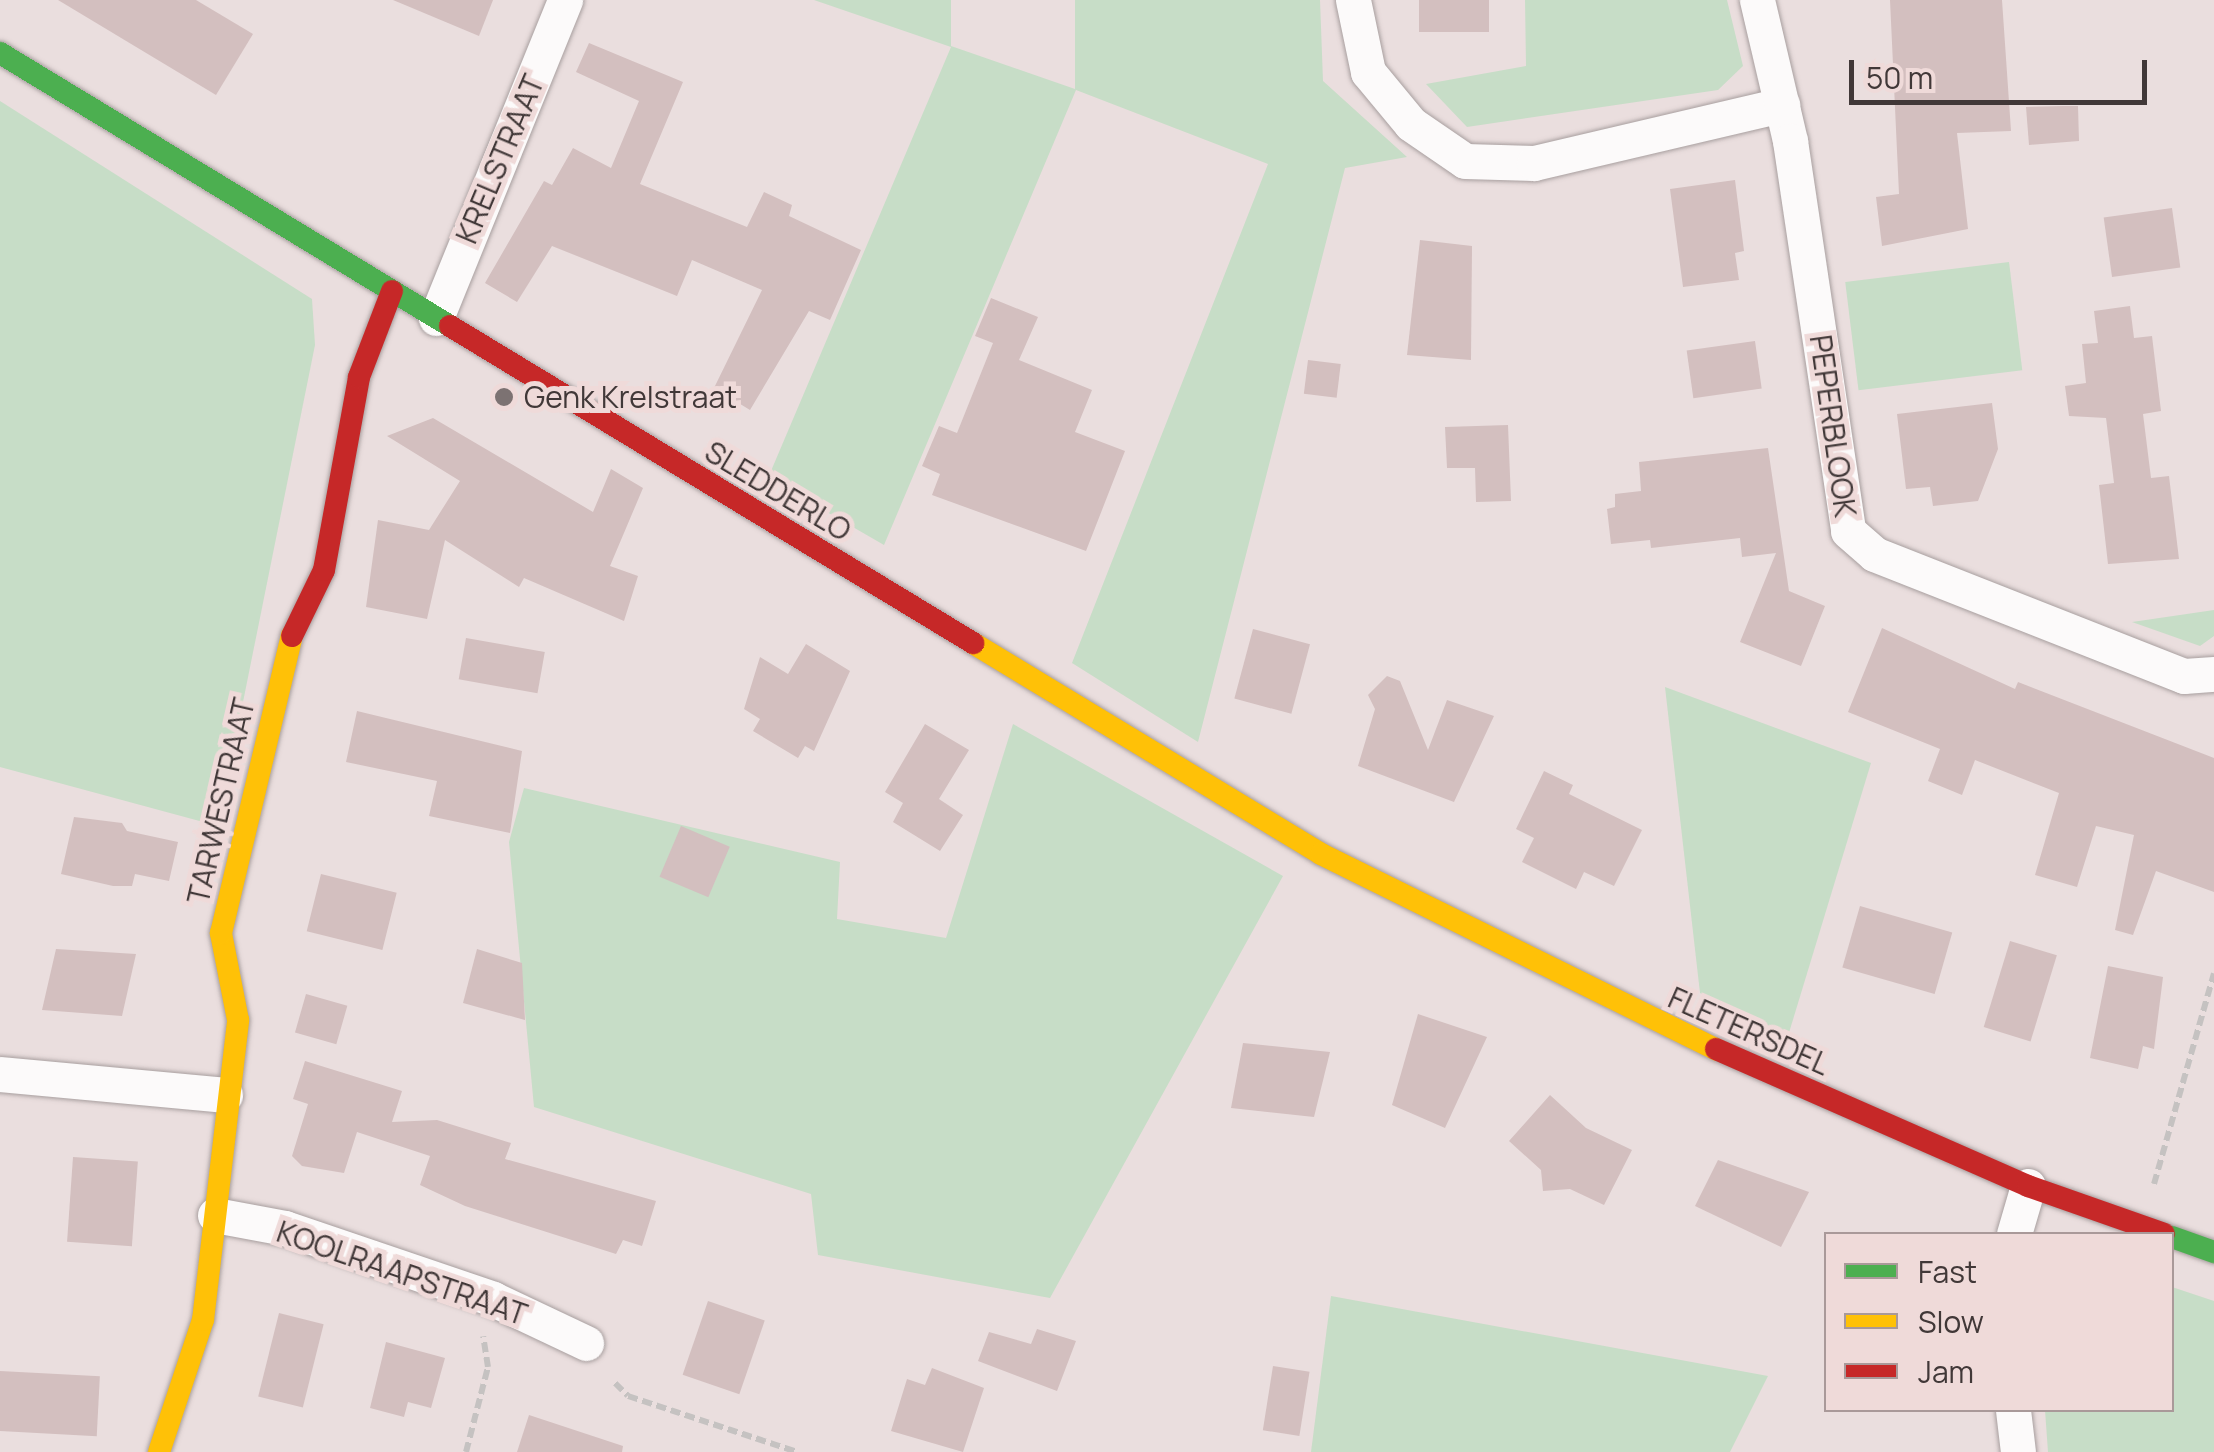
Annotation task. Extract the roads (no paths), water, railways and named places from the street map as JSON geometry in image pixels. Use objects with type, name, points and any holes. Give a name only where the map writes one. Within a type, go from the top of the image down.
[{"type":"street","name":"KRELSTRAAT","points":[[436,318],[566,0]]},
{"type":"street","points":[[1353,0],[1368,72],[1411,124],[1465,160],[1534,164],[1782,106]]},
{"type":"street","name":"PEPERBLOOK","points":[[1757,0],[1782,106],[1848,530],[1874,554],[2184,676],[2214,674]]},
{"type":"street","name":"SLEDDERLO","points":[[0,53],[1321,854]]},
{"type":"street","name":"TARWESTRAAT","points":[[159,1452],[203,1320],[216,1216],[225,1094],[238,1020],[221,933],[293,630],[324,570],[359,376],[392,291]]},
{"type":"street","name":"FLETERSDEL","points":[[1321,854],[1621,1007],[2028,1186],[2157,1232]]},
{"type":"street","points":[[0,1074],[225,1094]]},
{"type":"street","points":[[2015,1232],[2028,1186]]},
{"type":"street","name":"KOOLRAAPSTRAAT","points":[[216,1216],[285,1228],[493,1299],[586,1343]]},
{"type":"street","name":"FLETERSDEL","points":[[2174,1238],[2214,1252]]},
{"type":"street","points":[[2014,1412],[2018,1452]]},
{"type":"place","name":"Genk Krelstraat","points":[[504,397]]}]
